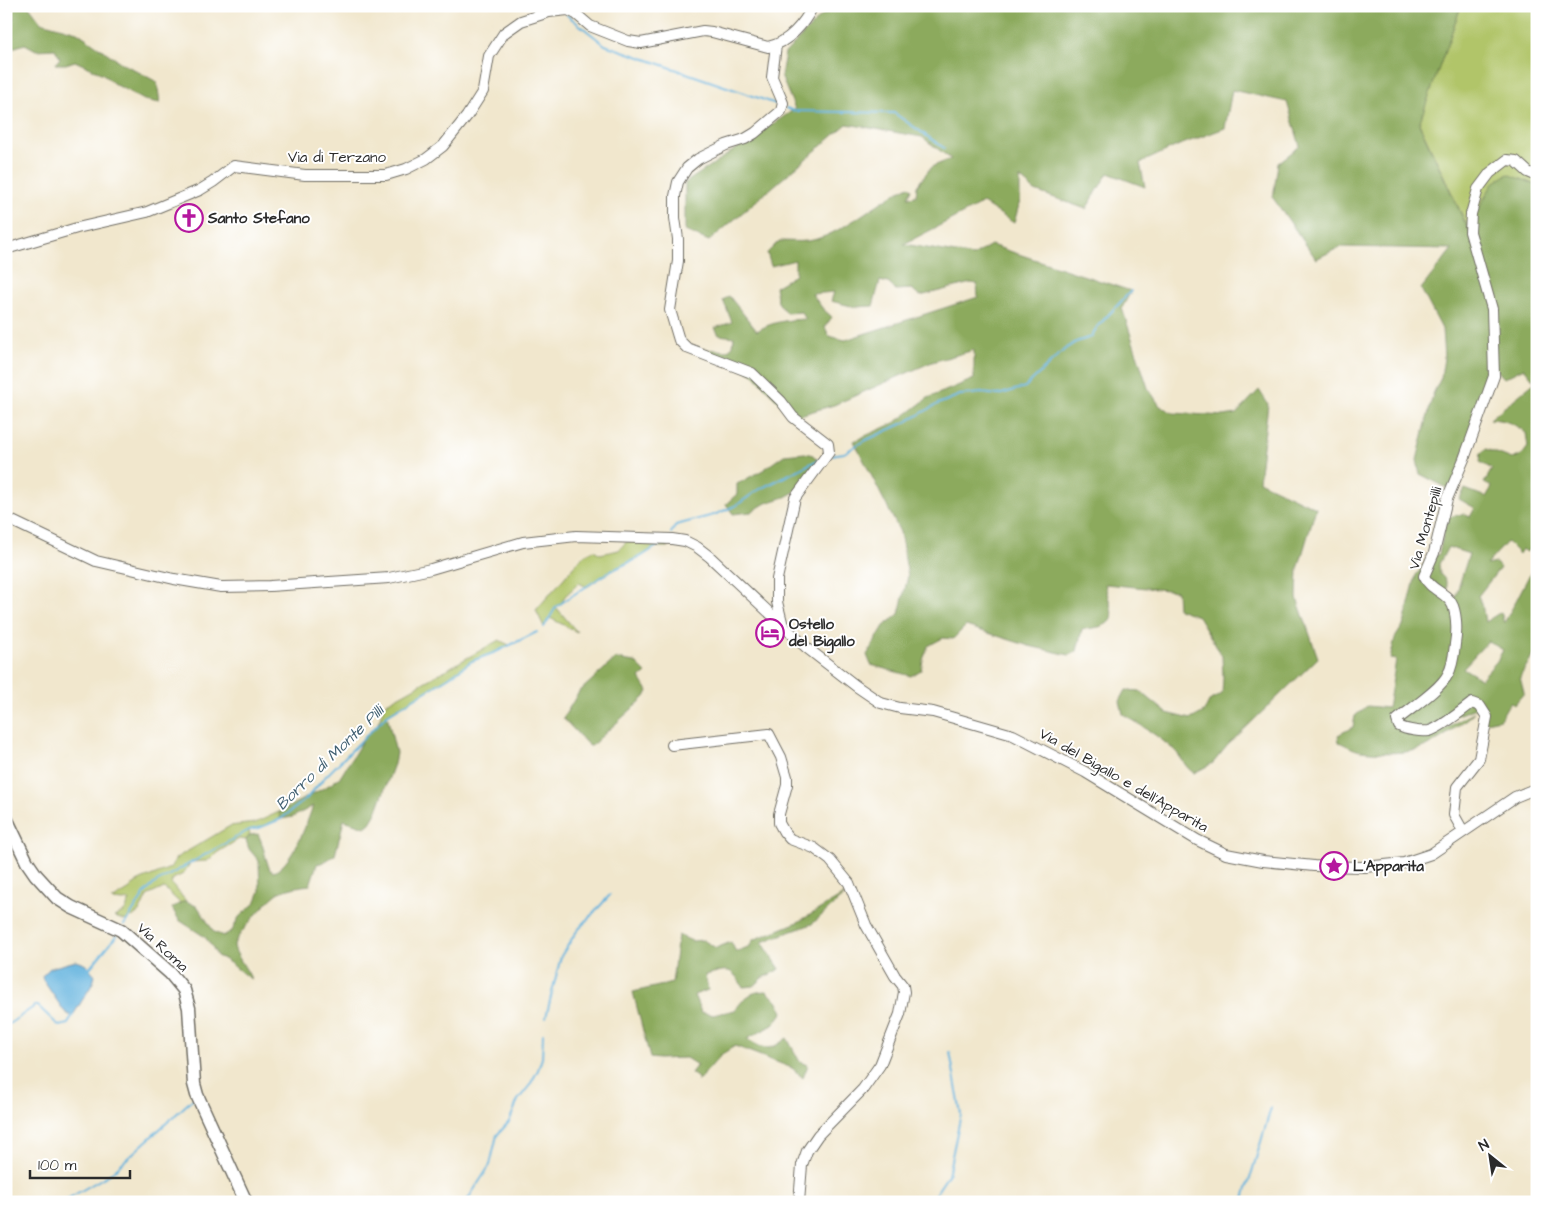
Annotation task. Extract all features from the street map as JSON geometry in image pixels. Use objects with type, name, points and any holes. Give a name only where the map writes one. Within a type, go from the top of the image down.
[{"type":"main road","name":"Via Roma","points":[[6,818],[27,862],[57,898],[71,907],[121,930],[170,973],[184,990],[189,1008],[194,1084],[197,1095],[246,1202]]},
{"type":"street","points":[[783,627],[777,602],[777,579],[795,498],[829,452],[828,444],[793,417],[781,401],[752,373],[688,348],[679,340],[670,310],[678,261],[675,196],[678,182],[686,168],[698,159],[745,139],[781,110],[781,98],[772,77],[776,46],[786,41],[813,6]]},
{"type":"street","name":"Via di Terzano","points":[[6,249],[77,228],[146,212],[200,190],[234,166],[306,175],[386,175],[406,169],[426,159],[443,146],[467,116],[483,91],[489,56],[504,33],[521,21],[549,12],[568,10],[590,26],[628,41],[641,43],[702,31],[768,47],[776,46]]},
{"type":"street","name":"Via Montepilli","points":[[1463,831],[1454,815],[1457,787],[1479,759],[1487,717],[1480,706],[1472,703],[1457,715],[1430,731],[1404,729],[1399,726],[1397,720],[1430,694],[1448,674],[1457,634],[1453,605],[1446,596],[1427,583],[1424,576],[1434,553],[1447,499],[1464,459],[1494,376],[1492,309],[1470,232],[1471,214],[1478,189],[1490,174],[1507,160],[1516,161],[1528,172],[1537,176]]},
{"type":"street","name":"Via del Bigallo e dell'Apparita","points":[[6,518],[96,561],[174,579],[221,587],[270,586],[389,578],[431,569],[523,542],[567,537],[672,539],[685,541],[710,557],[818,658],[881,702],[900,708],[933,712],[1013,735],[1085,772],[1197,840],[1226,854],[1264,861],[1314,866],[1365,867],[1404,863],[1431,854],[1515,797],[1537,788]]},
{"type":"street","points":[[672,746],[769,734],[781,757],[787,777],[787,785],[779,814],[779,823],[790,839],[814,848],[830,860],[849,883],[866,925],[895,976],[903,986],[904,992],[900,1014],[880,1065],[863,1089],[818,1135],[808,1151],[802,1166],[799,1202]]},
{"type":"green space","points":[[13,6],[29,6],[41,22],[77,32],[120,62],[157,82],[160,103],[144,100],[113,83],[103,74],[75,61],[66,64],[55,64],[60,58],[55,49],[36,50],[25,44],[6,50],[6,24],[14,18]]},
{"type":"green space","points":[[836,6],[1461,6],[1419,124],[1469,231],[1475,215],[1493,183],[1508,174],[1537,185],[1537,519],[1531,524],[1532,533],[1536,541],[1527,552],[1522,549],[1519,554],[1507,542],[1486,565],[1496,563],[1500,568],[1478,596],[1482,604],[1485,622],[1501,612],[1504,623],[1537,561],[1537,648],[1520,677],[1524,693],[1514,705],[1510,702],[1500,719],[1486,722],[1480,706],[1410,734],[1428,735],[1436,733],[1474,712],[1439,739],[1416,750],[1403,752],[1381,753],[1353,749],[1339,742],[1338,735],[1353,727],[1355,716],[1367,706],[1388,708],[1396,660],[1390,659],[1395,638],[1404,624],[1416,575],[1428,560],[1439,554],[1447,517],[1464,514],[1470,517],[1475,508],[1459,499],[1465,489],[1486,497],[1492,487],[1484,483],[1492,469],[1480,462],[1481,453],[1486,449],[1512,459],[1522,455],[1528,447],[1526,433],[1522,430],[1509,423],[1490,419],[1535,382],[1524,368],[1504,378],[1494,367],[1451,490],[1420,474],[1417,460],[1433,394],[1441,378],[1444,358],[1442,329],[1421,289],[1452,249],[1340,247],[1316,259],[1273,198],[1278,163],[1300,146],[1287,102],[1232,90],[1225,128],[1177,146],[1140,163],[1145,187],[1108,173],[1086,209],[1035,191],[1020,178],[1020,201],[1014,223],[983,203],[904,244],[973,256],[991,245],[1131,291],[1122,308],[1148,388],[1160,406],[1173,413],[1224,416],[1236,414],[1259,390],[1268,404],[1259,481],[1316,508],[1298,569],[1297,598],[1318,658],[1227,746],[1213,763],[1194,773],[1168,745],[1123,714],[1120,701],[1126,690],[1140,691],[1167,713],[1191,719],[1204,712],[1209,701],[1222,694],[1222,656],[1198,616],[1178,609],[1177,591],[1105,584],[1112,617],[1104,625],[1082,629],[1077,651],[1069,655],[1029,646],[966,626],[953,639],[943,638],[928,646],[921,670],[911,676],[871,665],[867,655],[884,626],[899,614],[908,576],[900,532],[854,441],[896,422],[928,398],[974,379],[974,350],[932,362],[834,405],[793,417],[752,373],[704,349],[727,351],[733,346],[734,337],[719,335],[715,328],[732,322],[723,300],[729,296],[757,331],[775,323],[806,319],[801,312],[786,313],[778,302],[775,287],[795,275],[795,260],[771,266],[767,253],[779,241],[807,241],[832,233],[909,186],[912,189],[908,197],[916,196],[917,186],[931,167],[951,159],[922,137],[847,124],[709,241],[685,231],[685,183],[795,109],[781,76],[785,53],[822,15]],"holes":[[[880,281],[888,283],[896,290],[912,289],[920,296],[971,283],[977,284],[978,297],[845,340],[829,336],[825,327],[832,317],[823,309],[812,294],[834,292],[831,301],[855,307],[873,306]],[[1448,547],[1469,554],[1453,605],[1446,596],[1447,584],[1440,574],[1439,564]],[[1488,641],[1503,650],[1497,661],[1481,679],[1463,668]]]},
{"type":"green space","points":[[1461,6],[1537,6],[1537,185],[1508,175],[1470,232],[1419,123]]},
{"type":"green space","points":[[805,453],[813,455],[818,460],[800,489],[785,497],[766,503],[751,512],[733,514],[726,504],[737,494],[737,484],[763,470],[784,455]]},
{"type":"green space","points":[[627,541],[665,544],[669,547],[656,547],[611,571],[587,587],[579,583],[565,596],[561,604],[556,607],[577,632],[550,618],[544,627],[536,610],[584,555],[594,550],[600,554],[619,550]]},
{"type":"green space","points":[[499,640],[509,645],[472,661],[387,715],[378,723],[385,704]]},
{"type":"green space","points":[[615,659],[635,662],[646,673],[640,678],[648,691],[645,697],[590,747],[563,718],[579,692]]},
{"type":"green space","points":[[387,715],[396,753],[394,764],[376,813],[365,827],[344,820],[335,855],[317,864],[310,885],[280,892],[262,908],[240,934],[234,945],[251,979],[217,956],[205,937],[179,920],[172,908],[186,901],[198,907],[214,932],[223,936],[232,931],[239,917],[255,903],[260,891],[259,861],[249,849],[246,840],[250,835],[258,834],[270,870],[274,872],[281,867],[298,843],[313,806],[293,817],[281,819],[279,812],[331,784],[341,776],[364,738]]},
{"type":"green space","points":[[279,812],[281,819],[249,830],[250,835],[246,840],[239,839],[207,861],[191,862],[183,874],[173,879],[171,883],[186,901],[180,903],[164,888],[147,896],[140,911],[127,921],[114,917],[125,911],[130,900],[112,900],[130,889],[135,883],[170,868],[176,858],[230,826],[255,823]]},
{"type":"green space","points":[[847,893],[812,924],[762,942],[780,969],[763,978],[754,986],[743,987],[735,975],[728,971],[705,975],[708,990],[694,995],[701,1012],[713,1015],[735,1010],[749,996],[757,992],[767,991],[777,1001],[783,1012],[773,1025],[747,1039],[767,1048],[787,1038],[800,1062],[808,1065],[803,1078],[792,1068],[735,1046],[722,1054],[698,1081],[698,1078],[691,1073],[697,1065],[686,1058],[650,1058],[633,992],[672,983],[678,935],[692,941],[703,940],[716,948],[731,942],[736,952],[750,946],[753,940],[798,922]]},
{"type":"water","points":[[76,961],[87,966],[95,976],[93,983],[73,1015],[69,1015],[64,1011],[42,976],[50,968]]},
{"type":"waterway","points":[[540,6],[549,8]]},
{"type":"waterway","points":[[567,15],[605,45],[779,105]]},
{"type":"waterway","points":[[786,108],[794,111],[894,113],[944,148]]},
{"type":"waterway","name":"Borro di Monte Pilli","points":[[831,455],[844,453],[862,442],[960,395],[982,393],[998,395],[1025,387],[1065,349],[1076,342],[1091,337],[1097,327],[1131,291]]},
{"type":"waterway","name":"Borro di Monte Pilli","points":[[671,533],[676,525],[714,515],[737,505],[758,490],[818,460]]},
{"type":"waterway","name":"Borro di Monte Pilli","points":[[544,627],[556,607],[611,571],[642,556],[662,543]]},
{"type":"waterway","name":"Borro di Monte Pilli","points":[[124,925],[146,892],[155,883],[249,830],[281,819],[306,799],[325,777],[387,715],[472,661],[496,652],[537,632]]},
{"type":"waterway","points":[[546,1017],[561,956],[577,931],[610,895]]},
{"type":"waterway","name":"Borro di Monte Pilli","points":[[89,969],[117,935]]},
{"type":"waterway","name":"Borro di Monte Pilli","points":[[6,1026],[35,1006],[38,1006],[59,1026],[68,1024],[73,1014]]},
{"type":"waterway","points":[[466,1202],[490,1165],[497,1135],[509,1122],[518,1100],[530,1085],[538,1070],[542,1058],[543,1034]]},
{"type":"waterway","points":[[930,1202],[948,1175],[961,1114],[950,1052]]},
{"type":"waterway","points":[[62,1202],[110,1174],[193,1099]]},
{"type":"waterway","points":[[1243,1202],[1271,1108]]},
{"type":"place","name":"Santo Stefano","points":[[189,218]]},
{"type":"place","name":"Ostello del Bigallo","points":[[770,633]]},
{"type":"place","name":"L'Apparita","points":[[1334,866]]}]
